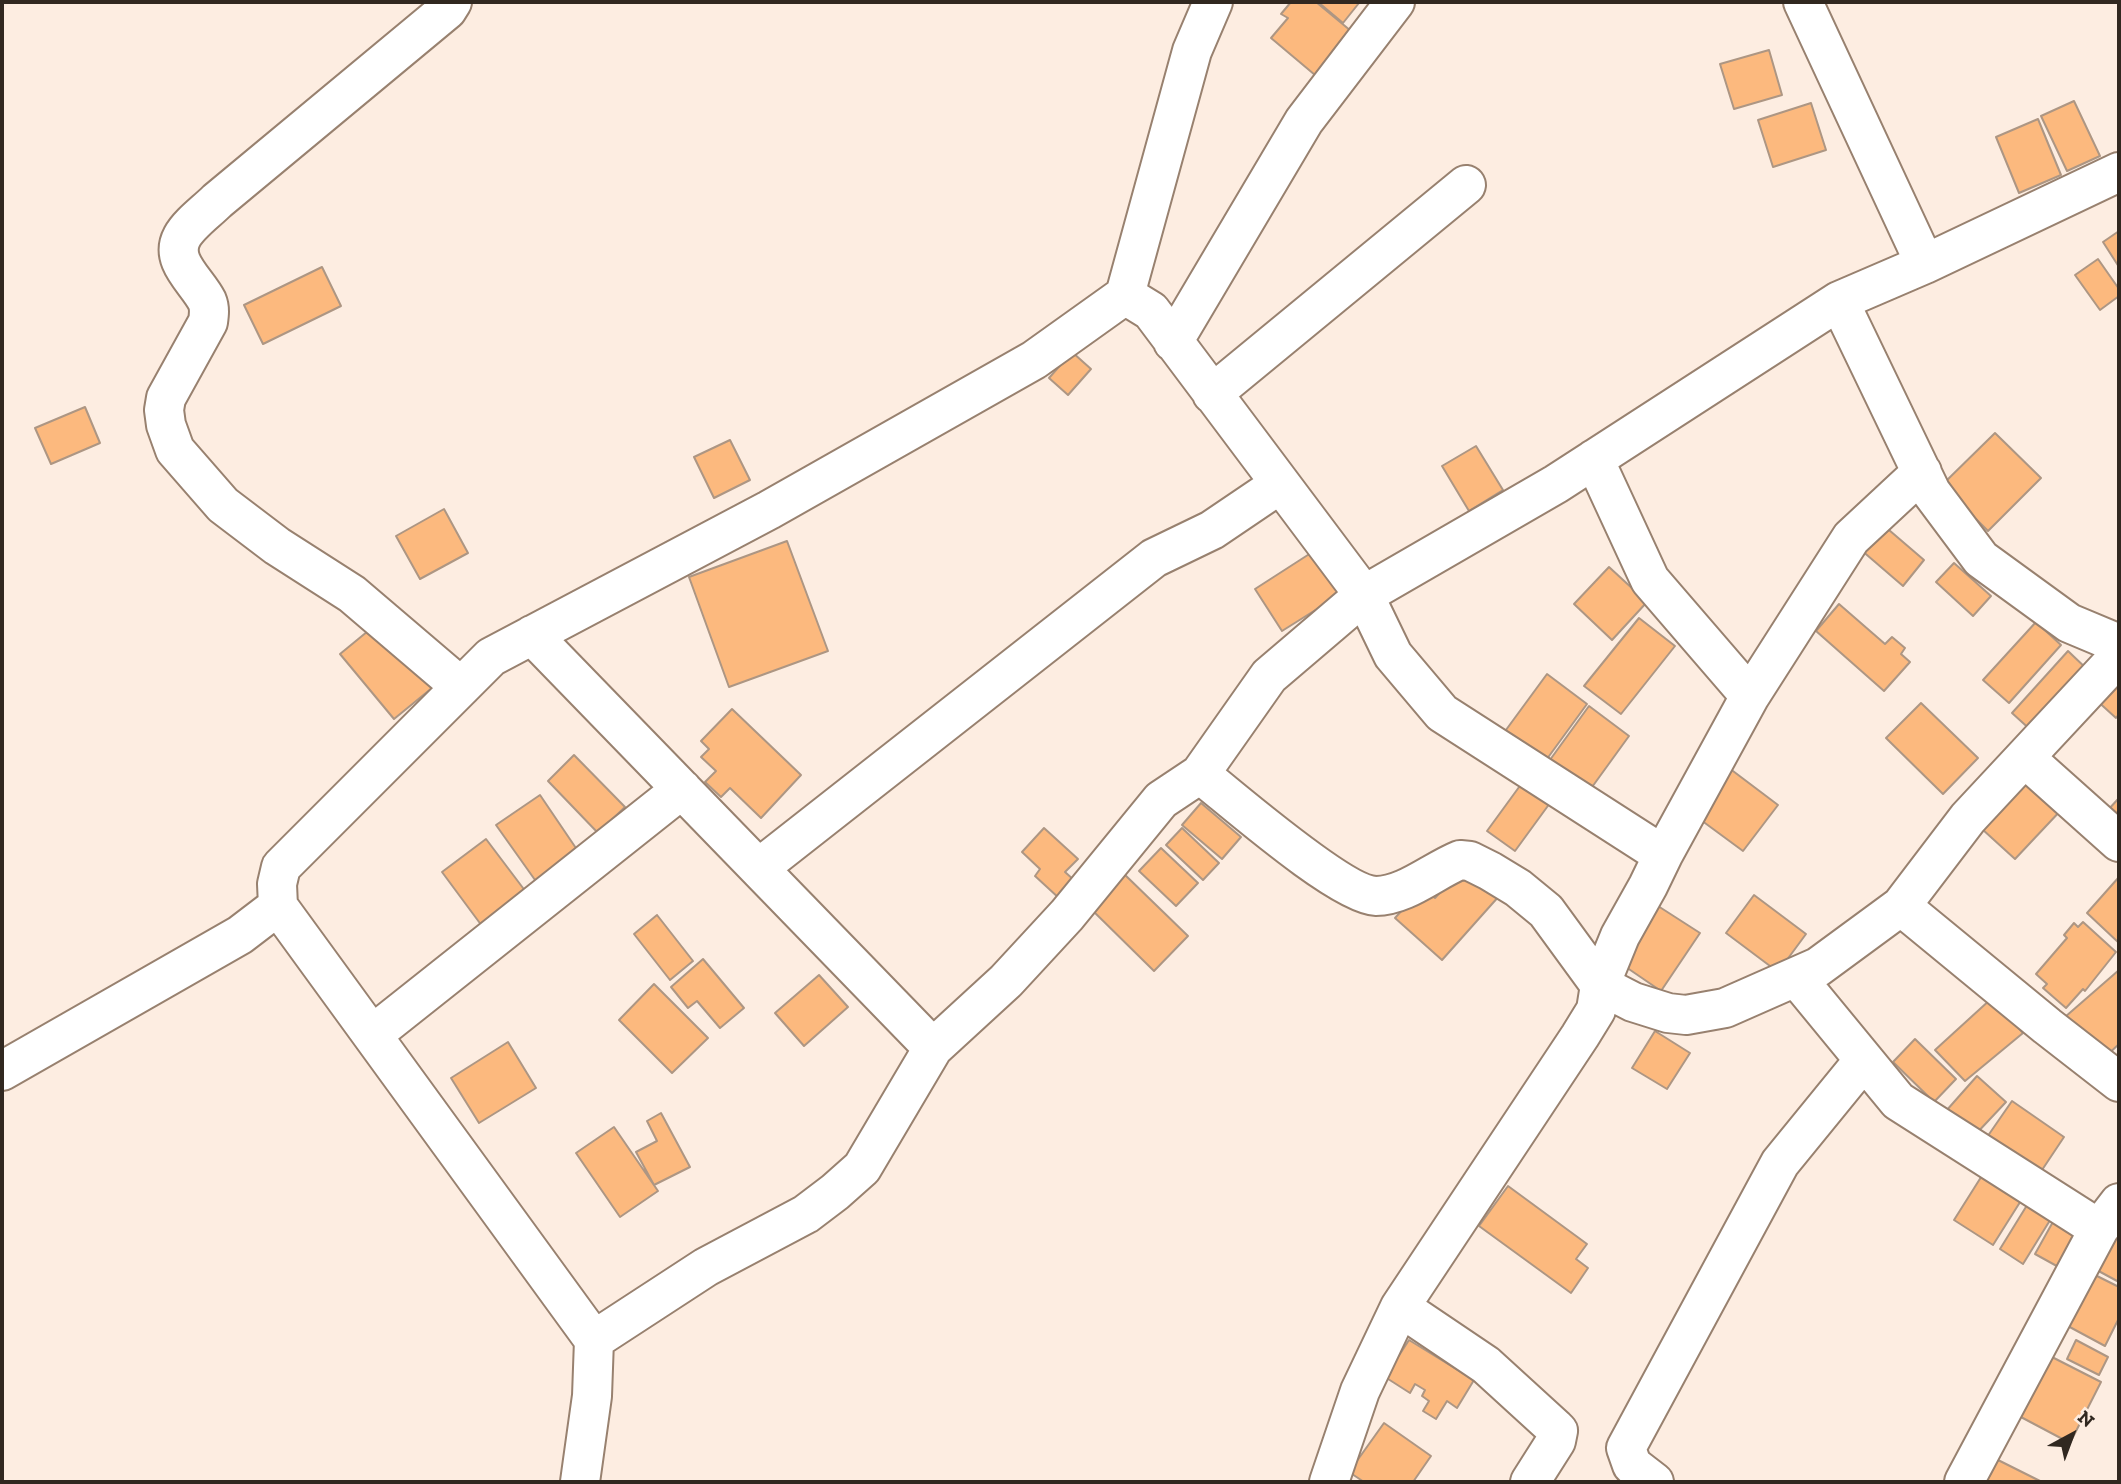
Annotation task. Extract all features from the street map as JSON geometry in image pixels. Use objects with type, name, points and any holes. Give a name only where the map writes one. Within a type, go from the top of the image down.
[{"type":"street","points":[[452,2],[447,10],[217,201],[182,236],[178,248],[179,256],[210,310],[208,322],[166,398],[164,411],[166,425],[176,450],[223,505],[277,546],[352,594],[461,687]]},
{"type":"street","points":[[580,1482],[592,1396],[594,1340],[278,906],[277,884],[281,867],[491,657],[769,510],[1034,360],[1125,295],[1192,51],[1213,2]]},
{"type":"street","points":[[1173,342],[1304,121],[1395,2]]},
{"type":"street","points":[[1803,2],[1925,264]]},
{"type":"street","points":[[594,1340],[706,1267],[806,1214],[862,1168],[933,1048],[1023,962],[1067,915],[1161,800],[1200,774],[1269,676],[1363,594],[1556,484],[1839,301],[1925,264],[2119,172]]},
{"type":"street","points":[[1212,394],[1466,185]]},
{"type":"street","points":[[1125,295],[1151,312],[1363,594],[1393,655],[1442,713],[1663,856]]},
{"type":"street","points":[[1839,301],[1931,492],[1981,559],[2069,623],[2119,644]]},
{"type":"street","points":[[1594,459],[1650,580],[1750,696]]},
{"type":"street","points":[[1329,1482],[1360,1391],[1400,1307],[1596,1010],[1600,985],[1620,936],[1750,696],[1851,538],[1922,472]]},
{"type":"street","points":[[759,868],[1154,558],[1212,530],[1280,484]]},
{"type":"street","points":[[532,635],[933,1048]]},
{"type":"street","points":[[1200,774],[1332,878],[1359,893],[1376,895],[1395,892],[1460,860],[1470,861],[1518,888],[1546,911],[1600,985],[1633,1002],[1668,1013],[1686,1015],[1725,1008],[1818,967],[1901,906],[1968,818],[2119,656]]},
{"type":"street","points":[[2025,758],[2119,842]]},
{"type":"street","points":[[372,1035],[682,789]]},
{"type":"street","points":[[2,1071],[240,935],[278,906]]},
{"type":"street","points":[[1901,906],[2119,1082]]},
{"type":"street","points":[[1796,977],[1898,1101],[2109,1216],[1964,1482]]},
{"type":"street","points":[[1654,1482],[1632,1465],[1626,1448],[1780,1163],[1864,1060]]},
{"type":"street","points":[[1400,1307],[1486,1365],[1555,1428],[1558,1436],[1556,1441],[1530,1482]]},
{"type":"building","points":[[1291,2],[1316,2],[1351,31],[1315,75],[1271,38],[1288,18],[1281,14]]},
{"type":"building","points":[[1318,2],[1357,2],[1359,3],[1343,23]]},
{"type":"building","points":[[1769,50],[1782,95],[1734,109],[1720,64]]},
{"type":"building","points":[[2074,101],[2100,156],[2067,171],[2041,116]]},
{"type":"building","points":[[1811,103],[1826,150],[1773,167],[1758,120]]},
{"type":"building","points":[[2038,119],[2061,175],[2019,193],[1996,137]]},
{"type":"building","points":[[2119,231],[2119,267],[2103,242]]},
{"type":"building","points":[[2098,259],[2119,289],[2119,296],[2100,310],[2075,275]]},
{"type":"building","points":[[322,267],[341,306],[263,344],[244,305]]},
{"type":"building","points":[[1072,352],[1091,369],[1068,395],[1049,378]]},
{"type":"building","points":[[85,407],[100,443],[51,464],[35,428]]},
{"type":"building","points":[[1995,433],[2041,478],[1988,531],[1942,485]]},
{"type":"building","points":[[730,440],[750,480],[714,498],[694,457]]},
{"type":"building","points":[[1476,446],[1503,490],[1469,511],[1442,466]]},
{"type":"building","points":[[444,509],[468,553],[420,579],[396,536]]},
{"type":"building","points":[[1875,518],[1924,560],[1903,586],[1853,543]]},
{"type":"building","points":[[787,541],[828,651],[729,687],[689,577]]},
{"type":"building","points":[[1314,551],[1341,594],[1282,631],[1255,589]]},
{"type":"building","points":[[1954,563],[1991,596],[1973,616],[1936,582]]},
{"type":"building","points":[[1609,567],[1647,602],[1612,640],[1574,604]]},
{"type":"building","points":[[1839,604],[1885,644],[1892,637],[1905,648],[1901,654],[1910,662],[1884,691],[1816,631]]},
{"type":"building","points":[[1639,618],[1675,646],[1621,714],[1584,686]]},
{"type":"building","points":[[379,622],[432,688],[394,719],[340,654]]},
{"type":"building","points":[[2036,622],[2061,645],[2009,703],[1983,680]]},
{"type":"building","points":[[2068,651],[2090,672],[2034,733],[2012,713]]},
{"type":"building","points":[[1547,674],[1587,704],[1544,763],[1503,734]]},
{"type":"building","points":[[2119,679],[2119,714],[2116,718],[2094,698]]},
{"type":"building","points":[[1921,703],[1978,758],[1943,794],[1886,738]]},
{"type":"building","points":[[1589,706],[1629,736],[1587,794],[1547,764]]},
{"type":"building","points":[[732,709],[801,775],[761,818],[730,788],[721,797],[705,782],[716,771],[701,757],[709,749],[701,741]]},
{"type":"building","points":[[574,755],[625,807],[598,833],[548,781]]},
{"type":"building","points":[[1725,765],[1778,805],[1743,851],[1690,812]]},
{"type":"building","points":[[2030,777],[2063,808],[2015,859],[1982,829]]},
{"type":"building","points":[[1522,783],[1550,803],[1515,851],[1487,831]]},
{"type":"building","points":[[540,795],[582,857],[540,887],[496,825]]},
{"type":"building","points":[[2119,798],[2119,822],[2107,811]]},
{"type":"building","points":[[1201,803],[1241,837],[1222,859],[1182,825]]},
{"type":"building","points":[[1044,828],[1078,859],[1065,872],[1075,881],[1060,899],[1035,876],[1040,869],[1022,852]]},
{"type":"building","points":[[1182,828],[1219,863],[1203,880],[1166,845]]},
{"type":"building","points":[[486,839],[526,892],[482,926],[442,872]]},
{"type":"building","points":[[1161,848],[1198,883],[1176,906],[1139,871]]},
{"type":"building","points":[[1465,865],[1500,895],[1442,960],[1395,918],[1423,887],[1435,898]]},
{"type":"building","points":[[1122,872],[1188,936],[1154,971],[1088,906]]},
{"type":"building","points":[[2119,877],[2119,943],[2087,913]]},
{"type":"building","points":[[1754,895],[1806,934],[1778,972],[1726,933]]},
{"type":"building","points":[[1658,906],[1700,933],[1661,991],[1620,963]]},
{"type":"building","points":[[657,915],[693,961],[670,980],[634,934]]},
{"type":"building","points":[[2083,922],[2116,952],[2085,991],[2083,989],[2066,1008],[2043,988],[2047,984],[2036,974],[2067,938],[2064,935],[2074,923],[2078,927]]},
{"type":"building","points":[[703,959],[744,1008],[720,1028],[697,1001],[688,1008],[671,987]]},
{"type":"building","points":[[2119,970],[2119,1044],[2103,1059],[2065,1017]]},
{"type":"building","points":[[819,975],[848,1007],[804,1046],[775,1013]]},
{"type":"building","points":[[654,984],[708,1038],[672,1073],[619,1020]]},
{"type":"building","points":[[1992,998],[2023,1033],[1965,1081],[1935,1050]]},
{"type":"building","points":[[1655,1031],[1690,1053],[1667,1089],[1632,1068]]},
{"type":"building","points":[[1915,1039],[1956,1079],[1934,1102],[1893,1062]]},
{"type":"building","points":[[508,1042],[536,1088],[479,1123],[451,1078]]},
{"type":"building","points":[[1977,1076],[2006,1102],[1974,1136],[1946,1111]]},
{"type":"building","points":[[2012,1101],[2064,1137],[2038,1176],[1985,1140]]},
{"type":"building","points":[[661,1113],[690,1167],[654,1185],[636,1152],[657,1141],[647,1121]]},
{"type":"building","points":[[614,1127],[658,1191],[620,1217],[576,1153]]},
{"type":"building","points":[[1983,1174],[2022,1199],[1993,1245],[1954,1220]]},
{"type":"building","points":[[1508,1186],[1587,1244],[1576,1259],[1588,1268],[1571,1293],[1479,1226]]},
{"type":"building","points":[[2029,1202],[2052,1217],[2023,1264],[2000,1249]]},
{"type":"building","points":[[2054,1220],[2083,1236],[2064,1270],[2035,1254]]},
{"type":"building","points":[[2119,1223],[2119,1282],[2093,1268]]},
{"type":"building","points":[[2093,1274],[2119,1287],[2119,1318],[2105,1346],[2066,1325]]},
{"type":"building","points":[[1409,1340],[1474,1380],[1457,1408],[1447,1401],[1436,1419],[1423,1411],[1429,1401],[1422,1396],[1425,1390],[1415,1384],[1410,1393],[1385,1377]]},
{"type":"building","points":[[2076,1340],[2108,1357],[2099,1375],[2067,1359]]},
{"type":"building","points":[[2050,1356],[2101,1382],[2070,1443],[2019,1416]]},
{"type":"building","points":[[1384,1423],[1431,1456],[1413,1482],[1364,1482],[1349,1472]]},
{"type":"building","points":[[1998,1460],[2042,1482],[1986,1482]]}]
